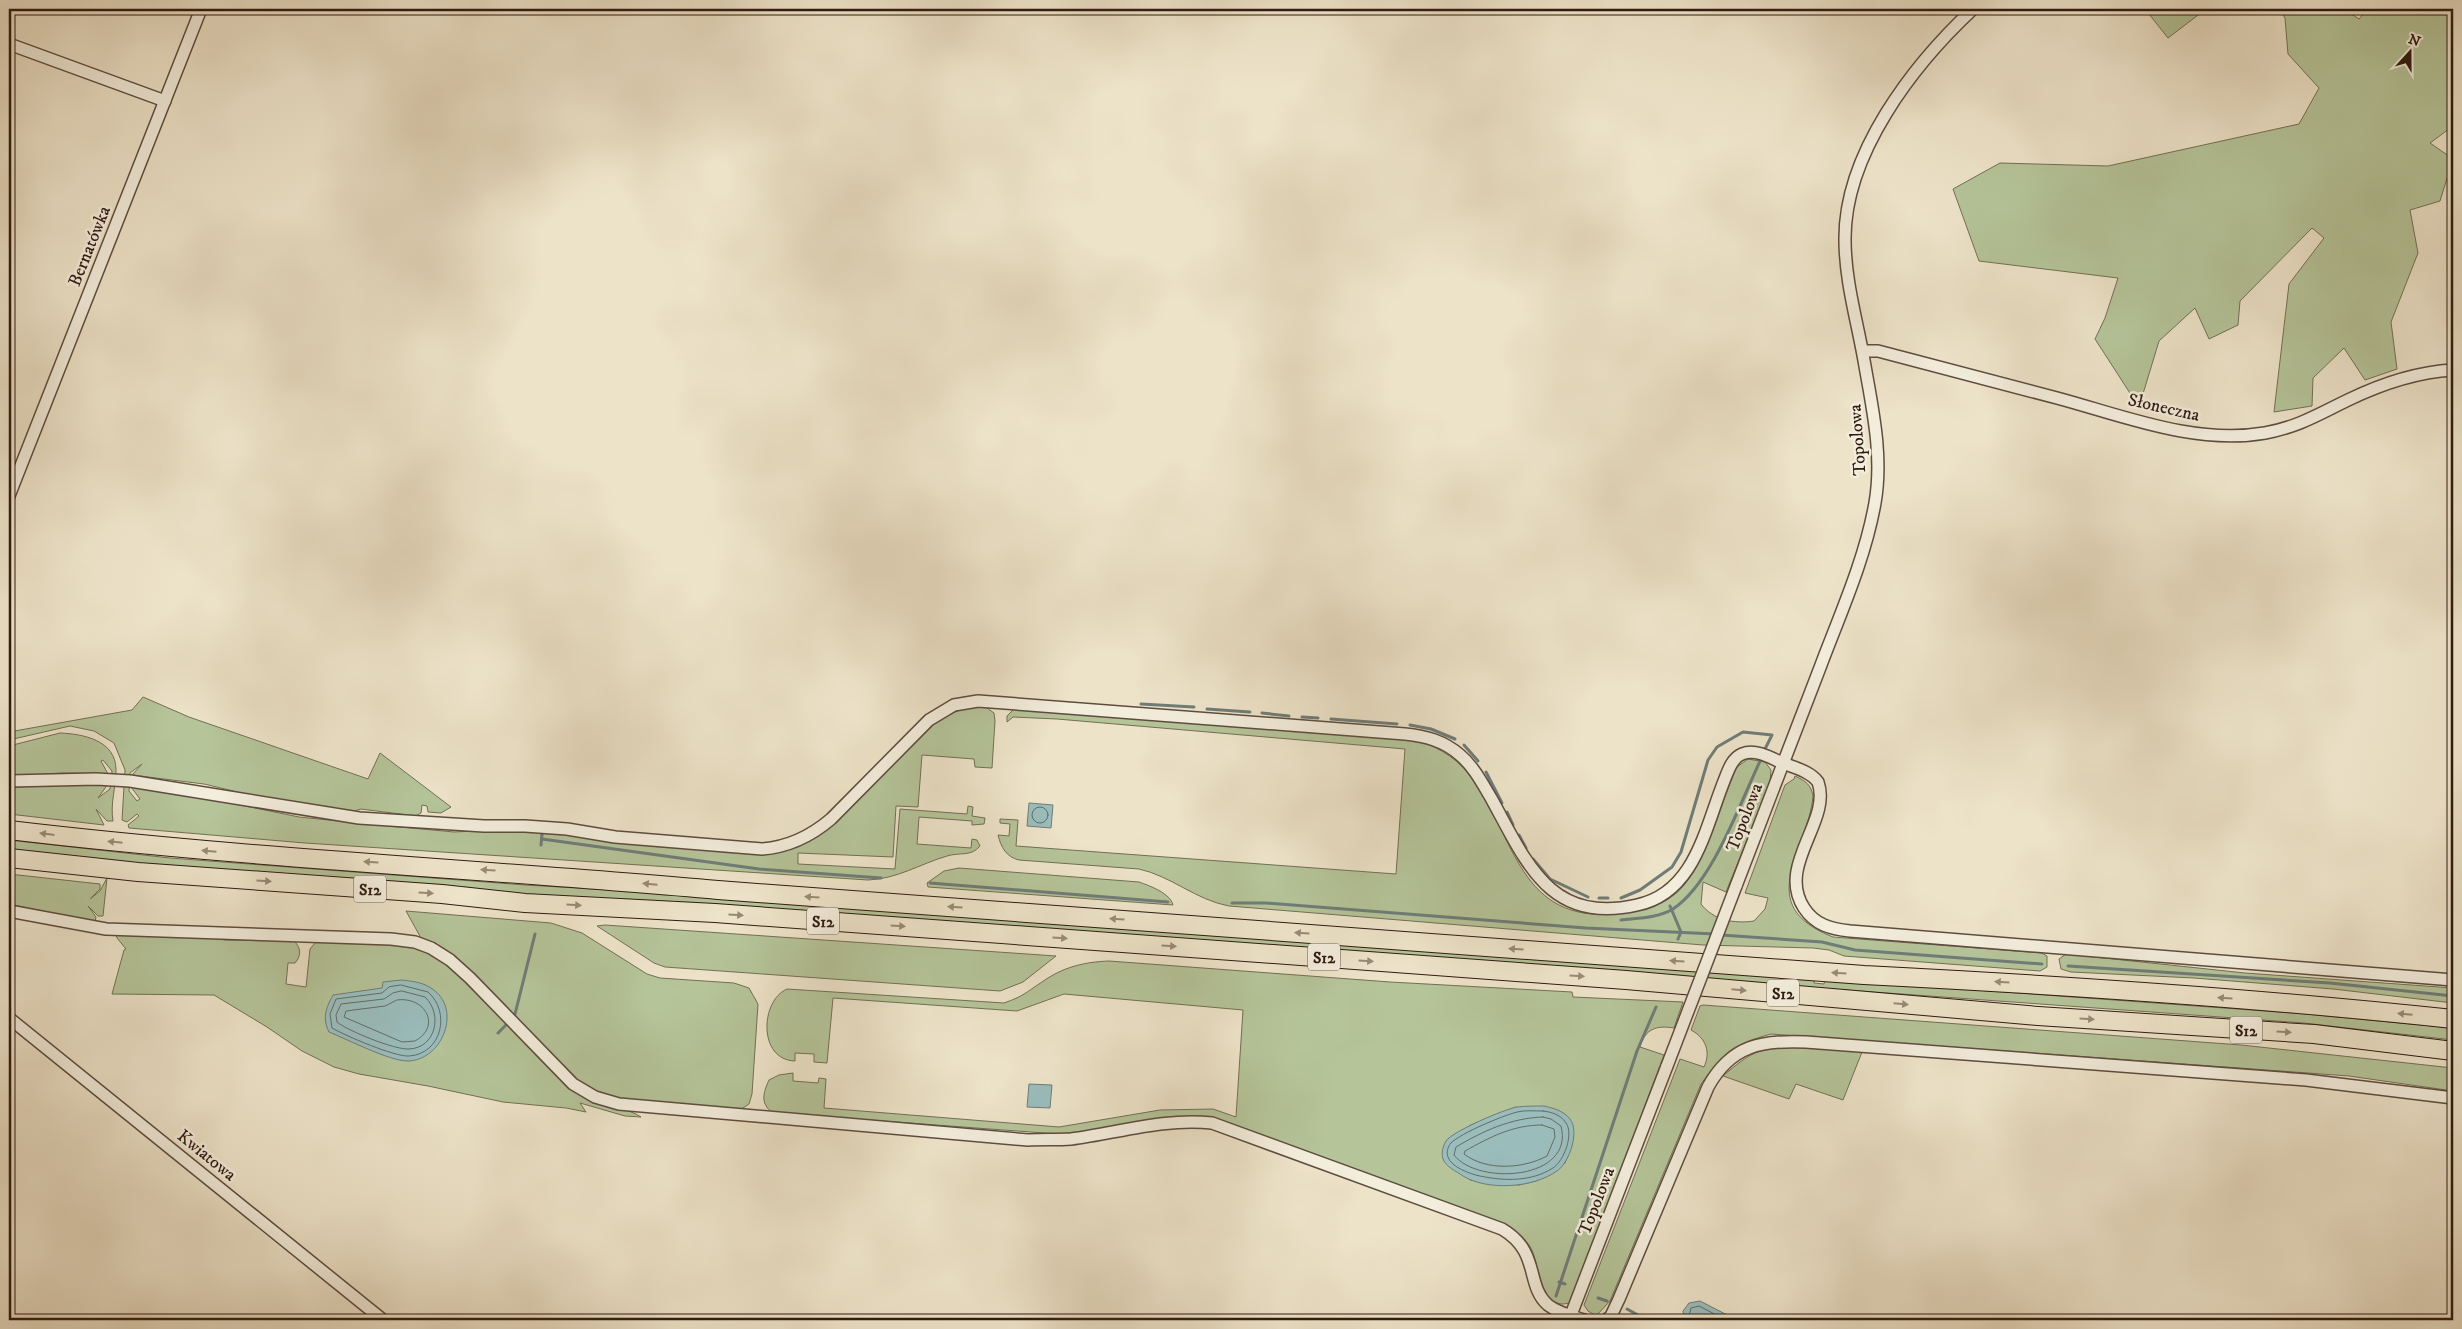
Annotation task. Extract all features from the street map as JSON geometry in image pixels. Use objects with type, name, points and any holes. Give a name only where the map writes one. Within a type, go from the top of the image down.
[{"type":"highway","name":"S12","points":[[9,830],[144,845],[537,874],[727,891],[1844,973],[2050,985],[2308,1004],[2453,1019]]},
{"type":"highway","name":"S12","points":[[9,858],[138,872],[442,894],[525,903],[715,913],[1626,980],[2038,1016],[2314,1034],[2453,1051]]},
{"type":"street","name":"Bernatówka","points":[[9,496],[201,9]]},
{"type":"street","name":"Topolowa","points":[[1570,1318],[1858,567],[1875,501],[1878,473],[1877,439],[1846,261],[1845,227],[1853,186],[1872,141],[1896,99],[1933,49],[1973,9]]},
{"type":"street","points":[[9,44],[165,101]]},
{"type":"street","name":"Słoneczna","points":[[1863,352],[1878,351],[2150,423],[2204,435],[2241,435],[2296,426],[2349,399],[2393,382],[2436,371],[2453,370]]},
{"type":"street","points":[[9,781],[108,779],[359,818],[484,826],[525,826],[567,829],[615,837],[762,848],[781,847],[815,831],[831,818],[929,720],[946,708],[978,701],[1022,703],[1405,734],[1438,741],[1466,761],[1478,777],[1527,864],[1542,883],[1560,896],[1582,905],[1618,908],[1638,905],[1656,898],[1676,885],[1686,873],[1696,855],[1727,774],[1737,757],[1743,753],[1755,752],[1812,776],[1820,790],[1819,806],[1797,872],[1796,886],[1799,899],[1806,912],[1827,927],[1850,931],[2453,980]]},
{"type":"street","points":[[9,911],[91,926],[120,929],[391,939],[423,945],[450,960],[470,978],[573,1084],[595,1098],[619,1104],[1028,1140],[1070,1139],[1166,1122],[1188,1120],[1212,1123],[1502,1229],[1514,1237],[1524,1249],[1544,1301],[1555,1310],[1570,1318],[1584,1320]]},
{"type":"street","name":"Kwiatowa","points":[[9,1018],[383,1320]]},
{"type":"street","points":[[1606,1320],[1616,1305],[1708,1087],[1718,1071],[1729,1059],[1759,1044],[1778,1041],[1815,1042],[2306,1080],[2453,1098]]},
{"type":"green space","points":[[2145,9],[2206,9],[2168,38]]},
{"type":"green space","points":[[2279,9],[2344,9],[2359,19],[2367,9],[2453,9],[2453,126],[2430,143],[2453,159],[2440,201],[2410,210],[2418,253],[2391,322],[2397,369],[2365,380],[2344,348],[2313,378],[2312,406],[2274,412],[2289,284],[2324,238],[2312,228],[2240,301],[2238,325],[2209,339],[2195,308],[2159,341],[2139,407],[2095,339],[2105,318],[2118,278],[1979,261],[1953,189],[2000,163],[2108,166],[2299,124],[2319,88],[2288,54],[2285,18]]},
{"type":"green space","points":[[143,697],[189,717],[368,779],[380,753],[451,807],[441,813],[428,812],[427,806],[422,805],[421,813],[416,816],[361,809],[348,813],[288,804],[204,784],[132,775],[142,764],[130,773],[129,791],[137,801],[140,799],[131,787],[221,801],[299,817],[378,825],[454,832],[517,829],[778,851],[797,847],[822,830],[940,719],[958,711],[983,705],[994,713],[995,721],[992,768],[975,767],[974,759],[922,755],[918,807],[896,806],[893,857],[798,853],[798,864],[895,869],[900,809],[967,814],[968,806],[973,807],[972,816],[985,818],[984,824],[972,825],[972,821],[919,817],[917,844],[971,848],[972,839],[977,840],[980,846],[973,852],[947,856],[899,874],[868,880],[305,843],[129,828],[128,825],[139,816],[137,814],[127,822],[122,820],[125,770],[114,743],[94,731],[70,726],[9,740],[9,732],[132,710]]},
{"type":"green space","points":[[1015,708],[1411,739],[1428,744],[1449,756],[1468,773],[1483,795],[1520,866],[1535,887],[1554,902],[1578,912],[1625,913],[1651,907],[1674,895],[1695,870],[1711,836],[1737,767],[1748,759],[1765,762],[1771,770],[1770,783],[1726,892],[1703,882],[1701,904],[1712,914],[1725,920],[1746,922],[1754,921],[1765,909],[1768,898],[1745,893],[1785,785],[1794,779],[1795,776],[1807,784],[1813,796],[1809,817],[1790,876],[1789,893],[1795,909],[1808,924],[1833,937],[2042,953],[2047,956],[2047,967],[2040,971],[1844,956],[1829,950],[1813,948],[1703,945],[1229,906],[1206,899],[1151,872],[1139,869],[1014,859],[1005,851],[998,835],[1009,836],[1010,824],[1000,823],[1000,819],[1018,820],[1016,846],[1396,874],[1405,749],[1057,719],[1013,717],[1007,722],[1007,716]]},
{"type":"green space","points":[[60,733],[88,737],[97,741],[104,745],[115,760],[113,821],[107,821],[96,809],[104,825],[9,814],[9,788],[57,784],[108,784],[98,798],[110,789],[112,771],[103,760],[101,761],[108,774],[63,773],[9,776],[9,746]]},
{"type":"green space","points":[[9,840],[170,858],[525,885],[716,896],[1814,978],[1814,983],[1824,984],[1825,979],[2306,1014],[2453,1028],[2453,1040],[2304,1023],[526,895],[169,867],[9,849]]},
{"type":"green space","points":[[959,868],[1139,882],[1164,894],[1173,905],[928,887],[927,883],[944,871]]},
{"type":"green space","points":[[9,874],[100,884],[100,889],[90,899],[100,891],[107,878],[103,916],[98,916],[88,906],[96,917],[95,922],[9,904]]},
{"type":"green space","points":[[406,911],[551,923],[582,933],[647,974],[660,978],[734,983],[749,988],[758,1004],[752,1094],[749,1104],[740,1110],[674,1106],[604,1096],[585,1086],[572,1076],[449,952],[421,938]]},
{"type":"green space","points":[[605,925],[1056,956],[1023,982],[1000,991],[665,967],[654,963],[597,926]]},
{"type":"green space","points":[[116,934],[225,940],[293,940],[298,945],[300,954],[295,963],[288,963],[286,984],[306,987],[310,949],[316,942],[401,944],[425,949],[447,962],[568,1085],[599,1104],[626,1110],[641,1117],[625,1116],[580,1103],[586,1112],[566,1108],[503,1102],[359,1074],[334,1067],[302,1051],[214,995],[112,994],[124,950],[126,949]]},
{"type":"green space","points":[[2066,954],[2245,973],[2453,988],[2453,1003],[2333,989],[2194,978],[2071,972],[2061,969],[2059,959]]},
{"type":"green space","points":[[1109,961],[1390,982],[1572,992],[1573,997],[1683,1002],[1674,1028],[1662,1027],[1652,1030],[1648,1032],[1642,1041],[1640,1047],[1664,1055],[1573,1297],[1569,1303],[1559,1304],[1551,1300],[1542,1284],[1529,1245],[1519,1233],[1505,1224],[1225,1123],[1199,1118],[1170,1117],[1058,1134],[773,1113],[764,1102],[765,1089],[769,1080],[779,1075],[793,1073],[793,1081],[818,1083],[819,1078],[826,1079],[824,1108],[1059,1127],[1160,1110],[1213,1109],[1236,1117],[1243,1010],[1064,994],[1017,1011],[833,998],[827,1063],[814,1062],[814,1054],[795,1053],[795,1061],[783,1058],[774,1051],[769,1041],[768,1017],[772,1005],[778,995],[787,989],[1004,1003],[1020,996],[1066,969],[1082,964]],"holes":[[[1516,1107],[1573,1139],[1565,1163],[1536,1181],[1519,1185],[1470,1180],[1447,1140],[1471,1125]]]},
{"type":"green space","points":[[1700,1006],[2241,1045],[2453,1068],[2453,1091],[2349,1076],[1771,1034],[1747,1042],[1730,1051],[1716,1064],[1701,1084],[1610,1301],[1596,1316],[1588,1311],[1584,1305],[1680,1059],[1704,1067],[1707,1056],[1706,1046],[1704,1041],[1691,1030]]},
{"type":"green space","points":[[1795,1047],[1862,1052],[1843,1100],[1796,1084],[1789,1099],[1723,1076],[1741,1061],[1763,1050]]},
{"type":"water","points":[[1029,803],[1053,805],[1051,828],[1027,826]]},
{"type":"water","points":[[413,981],[428,986],[441,997],[446,1008],[445,1032],[431,1052],[420,1058],[408,1061],[400,1060],[390,1058],[329,1032],[325,1018],[328,1004],[333,995],[382,988],[383,982]]},
{"type":"water","points":[[1029,1084],[1052,1085],[1050,1108],[1027,1107]]},
{"type":"water","points":[[1544,1106],[1558,1110],[1568,1116],[1574,1131],[1572,1147],[1566,1161],[1557,1171],[1547,1177],[1510,1186],[1485,1184],[1463,1176],[1444,1162],[1442,1154],[1445,1143],[1458,1132],[1491,1116],[1511,1109]]},
{"type":"water","points":[[1700,1301],[1737,1320],[1684,1320],[1683,1311],[1689,1303]]},
{"type":"waterway","points":[[1141,704],[1194,707]]},
{"type":"waterway","points":[[1207,709],[1250,712]]},
{"type":"waterway","points":[[1262,713],[1289,716]]},
{"type":"waterway","points":[[1302,717],[1318,718]]},
{"type":"waterway","points":[[1331,719],[1397,724]]},
{"type":"waterway","points":[[1410,725],[1431,729],[1455,739]]},
{"type":"waterway","points":[[1621,898],[1640,890],[1672,867],[1681,852],[1708,760],[1717,747],[1743,732],[1772,735],[1764,751]]},
{"type":"waterway","points":[[1464,745],[1478,761]]},
{"type":"waterway","points":[[1621,920],[1648,917],[1667,912],[1687,897],[1701,880],[1725,839],[1762,757]]},
{"type":"waterway","points":[[1486,772],[1502,803]]},
{"type":"waterway","points":[[1507,812],[1513,825]]},
{"type":"waterway","points":[[541,845],[542,834]]},
{"type":"waterway","points":[[1519,835],[1526,848]]},
{"type":"waterway","points":[[542,839],[759,869],[881,878]]},
{"type":"waterway","points":[[1533,859],[1550,879],[1588,897]]},
{"type":"waterway","points":[[930,883],[1168,902]]},
{"type":"waterway","points":[[1599,898],[1608,898]]},
{"type":"waterway","points":[[1232,903],[1266,903],[1586,928],[1715,934]]},
{"type":"waterway","points":[[1670,906],[1681,932],[1678,939]]},
{"type":"waterway","points":[[514,1018],[535,934]]},
{"type":"waterway","points":[[1721,935],[1822,942],[1855,950],[2042,964]]},
{"type":"waterway","points":[[2068,966],[2330,983],[2453,996]]},
{"type":"waterway","points":[[1556,1296],[1637,1051],[1656,1007]]},
{"type":"waterway","points":[[498,1033],[509,1022]]},
{"type":"waterway","points":[[1559,1282],[1565,1284]]},
{"type":"waterway","points":[[1598,1298],[1607,1301]]},
{"type":"waterway","points":[[1627,1309],[1647,1320]]}]
